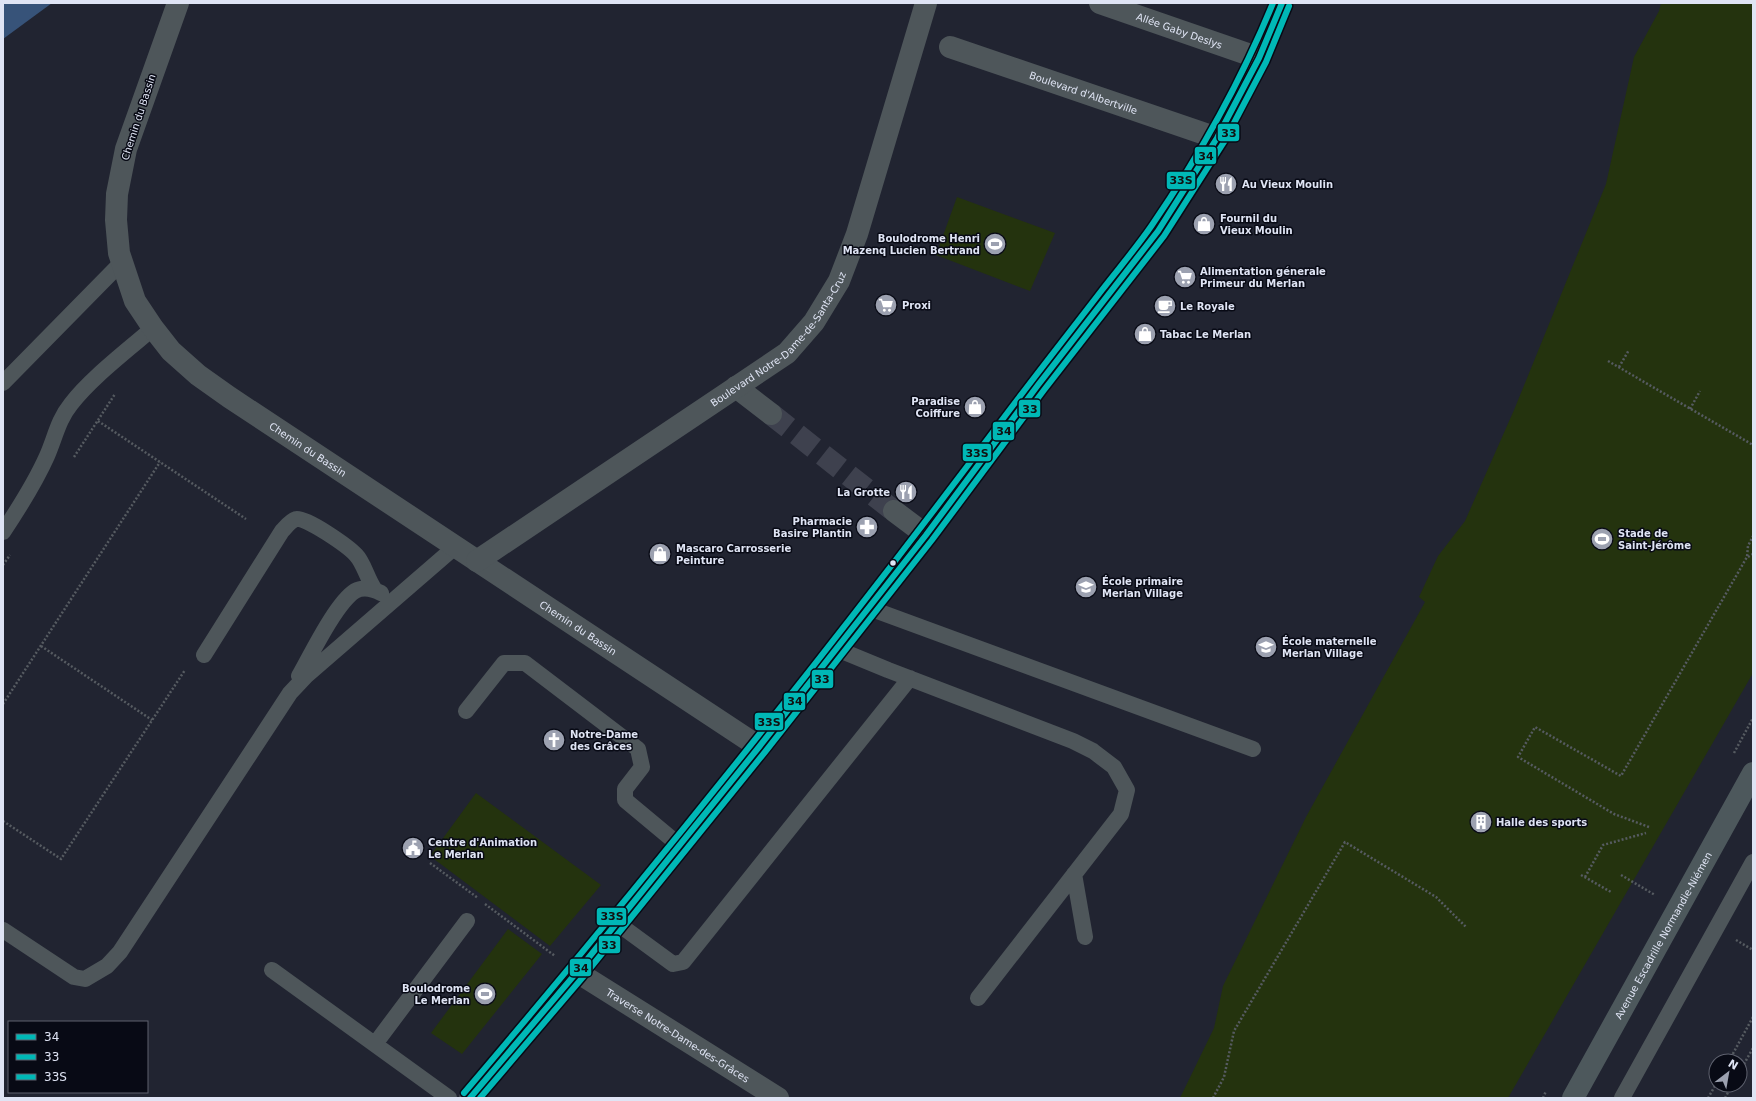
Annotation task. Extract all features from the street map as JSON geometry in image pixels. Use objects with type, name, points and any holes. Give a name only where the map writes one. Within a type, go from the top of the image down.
[{"type":"street","name":"Chemin du Bassin","points":[[178,3],[126,149],[117,194],[116,220],[119,253],[135,302],[153,328],[171,351],[198,375],[455,547],[759,747]]},
{"type":"street","name":"Boulevard Notre-Dame-de-Santa-Cruz","points":[[477,561],[787,353],[814,322],[839,281],[856,234],[926,3]]},
{"type":"street","name":"Allée Gaby Deslys","points":[[1100,3],[1259,58]]},
{"type":"street","points":[[470,1098],[577,972],[837,649],[926,535],[1038,384],[1158,231],[1217,138],[1259,58],[1282,3]]},
{"type":"street","name":"Boulevard d'Albertville","points":[[950,47],[1217,138]]},
{"type":"street","points":[[736,387],[771,414]]},
{"type":"street","points":[[894,511],[926,535]]},
{"type":"street","name":"Avenue Escadrille Normandie-Niémen","points":[[1573,1098],[1753,773]]},
{"type":"street","name":"Traverse Notre-Dame-des-Grâces","points":[[577,972],[778,1098]]},
{"type":"lane","points":[[3,383],[122,262]]},
{"type":"lane","points":[[3,532],[37,478],[48,455],[59,422],[70,404],[153,328]]},
{"type":"lane","points":[[204,655],[282,531],[296,519],[302,519],[310,523],[356,555],[368,580],[375,590]]},
{"type":"lane","points":[[290,693],[306,676],[455,547]]},
{"type":"lane","points":[[3,930],[74,977],[85,979],[107,966],[120,952],[290,693],[339,607],[356,590],[367,588],[396,598]]},
{"type":"lane","points":[[869,608],[1253,748]]},
{"type":"lane","points":[[837,649],[1073,741],[1114,766],[1128,790],[1121,814],[978,998]]},
{"type":"lane","points":[[466,711],[504,663],[526,663],[638,750],[642,767],[625,790],[625,800],[679,846]]},
{"type":"lane","points":[[617,923],[657,954],[673,964],[683,962],[910,678]]},
{"type":"lane","points":[[1622,1098],[1753,862]]},
{"type":"lane","points":[[1074,874],[1085,937]]},
{"type":"lane","points":[[375,1044],[467,921]]},
{"type":"lane","points":[[272,970],[449,1098]]},
{"type":"path","points":[[1619,367],[1629,350]]},
{"type":"path","points":[[1608,361],[1753,445]]},
{"type":"path","points":[[72,460],[118,389]]},
{"type":"path","points":[[1690,409],[1700,391]]},
{"type":"path","points":[[98,420],[246,519]]},
{"type":"path","points":[[3,704],[160,462]]},
{"type":"path","points":[[1649,827],[1614,814],[1518,757],[1535,727],[1621,776],[1747,558],[1748,546],[1753,536]]},
{"type":"path","points":[[3,565],[12,552]]},
{"type":"path","points":[[1747,558],[1753,554]]},
{"type":"path","points":[[41,646],[152,720]]},
{"type":"path","points":[[3,821],[62,859],[195,655],[204,655]]},
{"type":"path","points":[[1585,877],[1603,845],[1646,833]]},
{"type":"path","points":[[1213,1098],[1224,1077],[1234,1030],[1345,842],[1436,896],[1466,927]]},
{"type":"path","points":[[430,863],[577,972]]},
{"type":"path","points":[[1621,874],[1655,895]]},
{"type":"path","points":[[1582,875],[1611,892]]},
{"type":"path","points":[[1733,1053],[1753,1017]]},
{"type":"path","points":[[1748,1057],[1753,1048]]},
{"type":"green space","name":"Stade de Saint-Jérôme","points":[[1661,3],[1753,3],[1753,673],[1508,1098],[1180,1098],[1214,1028],[1223,986],[1306,817],[1425,602],[1419,597],[1438,556],[1465,521],[1514,410],[1606,184],[1634,57],[1659,11]]},
{"type":"green space","name":"Boulodrome Henri Mazenq Lucien Bertrand","points":[[957,197],[1055,233],[1030,291],[936,255]]},
{"type":"green space","points":[[476,793],[601,885],[550,946],[430,856]]},
{"type":"green space","name":"Boulodrome Le Merlan","points":[[508,929],[542,954],[462,1054],[431,1033]]},
{"type":"water","points":[[3,3],[52,3],[3,39]]},
{"type":"tunnel","points":[[771,414],[894,511]]},
{"type":"transit line","name":"33S","points":[[464,1093],[602,928],[738,761],[872,591],[1152,225],[1170,199],[1203,145],[1247,61],[1273,3]]},
{"type":"transit line","name":"34","points":[[470,1098],[577,972],[759,747],[926,535],[1038,385],[1158,231],[1217,138],[1259,58],[1282,3]]},
{"type":"transit line","name":"33","points":[[480,1098],[583,977],[765,752],[932,540],[1044,390],[1164,236],[1224,142],[1266,62],[1289,6]]},
{"type":"place","name":"Au Vieux Moulin","points":[[1226,184]]},
{"type":"place","name":"Fournil du Vieux Moulin","points":[[1204,224]]},
{"type":"place","name":"Boulodrome Henri Mazenq Lucien Bertrand","points":[[995,244]]},
{"type":"place","name":"Alimentation génerale Primeur du Merlan","points":[[1185,277]]},
{"type":"place","name":"Proxi","points":[[886,305]]},
{"type":"place","name":"Le Royale","points":[[1165,306]]},
{"type":"place","name":"Tabac Le Merlan","points":[[1145,334]]},
{"type":"place","name":"Paradise Coiffure","points":[[975,407]]},
{"type":"place","name":"La Grotte","points":[[906,492]]},
{"type":"place","name":"Pharmacie Basire Plantin","points":[[867,527]]},
{"type":"place","name":"Stade de Saint-Jérôme","points":[[1602,539]]},
{"type":"place","name":"Mascaro Carrosserie Peinture","points":[[660,554]]},
{"type":"place","name":"École primaire Merlan Village","points":[[1086,587]]},
{"type":"place","name":"École maternelle Merlan Village","points":[[1266,647]]},
{"type":"place","name":"Notre-Dame des Grâces","points":[[554,740]]},
{"type":"place","name":"Halle des sports","points":[[1481,822]]},
{"type":"place","name":"Centre d'Animation Le Merlan","points":[[413,848]]},
{"type":"place","name":"Boulodrome Le Merlan","points":[[485,994]]}]
